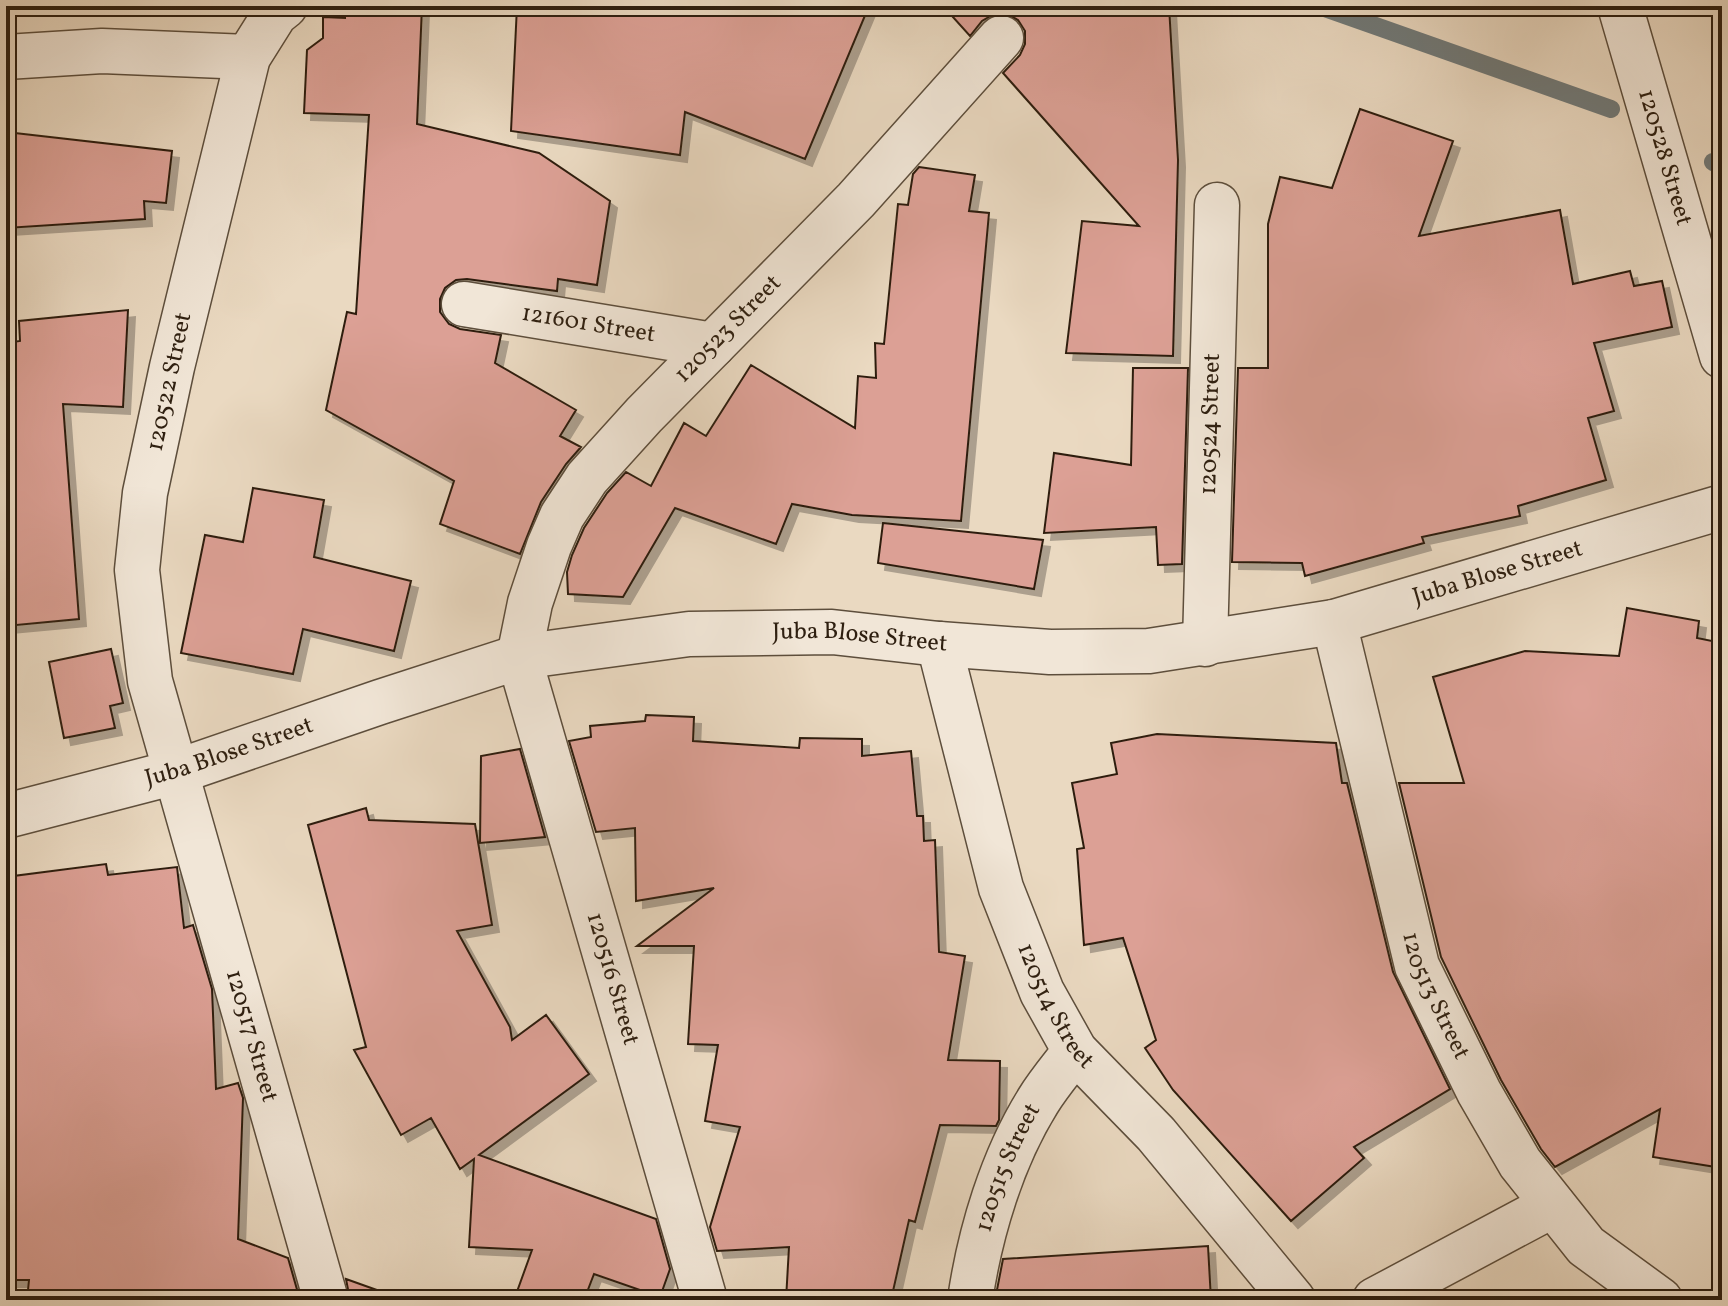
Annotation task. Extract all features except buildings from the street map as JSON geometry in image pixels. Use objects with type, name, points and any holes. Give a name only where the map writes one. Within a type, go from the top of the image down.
[{"type":"street","name":"120522 Street","points":[[176,772],[150,681],[137,570],[145,493],[172,367],[248,57],[275,14],[285,6]]},
{"type":"street","name":"120528 Street","points":[[1620,6],[1722,356]]},
{"type":"street","name":"120523 Street","points":[[519,657],[530,603],[562,516],[587,478],[856,200],[1001,38]]},
{"type":"street","points":[[6,57],[102,51],[248,57]]},
{"type":"street","name":"120524 Street","points":[[1205,644],[1217,205]]},
{"type":"street","name":"121601 Street","points":[[464,304],[713,345]]},
{"type":"street","name":"Juba Blose Street","points":[[6,816],[176,772],[519,657],[689,634],[832,632],[1050,652],[1149,651],[1334,622],[1722,507]]},
{"type":"street","name":"120513 Street","points":[[1334,622],[1417,966],[1479,1092],[1513,1151],[1586,1246],[1660,1300]]},
{"type":"street","name":"120514 Street","points":[[939,644],[1001,888],[1042,992],[1075,1051],[1156,1134],[1293,1300]]},
{"type":"street","name":"120516 Street","points":[[519,657],[705,1300]]},
{"type":"street","name":"120517 Street","points":[[176,772],[326,1300]]},
{"type":"street","name":"120515 Street","points":[[970,1300],[988,1216],[1016,1141],[1039,1100],[1075,1051]]},
{"type":"street","points":[[1375,1300],[1553,1205]]},
{"type":"waterway","points":[[1319,6],[1611,109]]},
{"type":"waterway","points":[[1713,162],[1722,166]]}]
